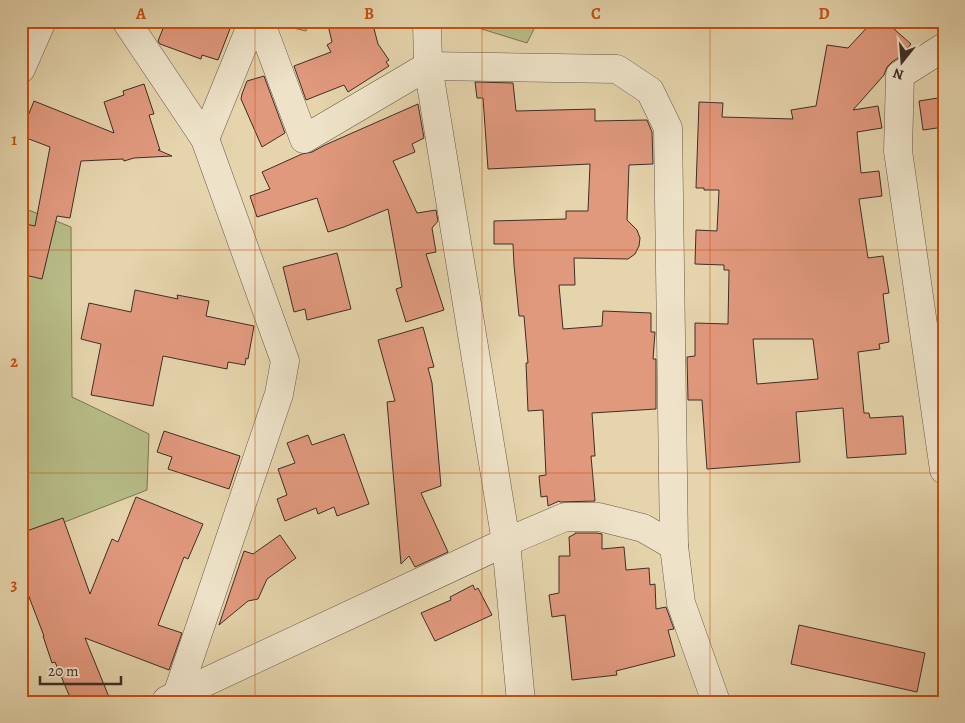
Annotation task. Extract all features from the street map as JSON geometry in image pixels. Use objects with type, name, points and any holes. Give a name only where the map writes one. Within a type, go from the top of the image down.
[{"type":"street","points":[[21,69],[42,21]]},
{"type":"street","points":[[126,21],[205,139],[285,361],[279,394],[170,698]]},
{"type":"street","points":[[205,139],[253,21]]},
{"type":"street","points":[[260,21],[304,139],[428,66],[617,69],[650,91],[668,128],[674,546],[681,602],[716,702]]},
{"type":"street","points":[[428,21],[428,66],[506,542],[521,702]]},
{"type":"street","points":[[944,47],[900,76],[898,151],[944,470]]},
{"type":"street","points":[[170,698],[506,542],[565,517],[599,517],[643,528],[674,546]]},
{"type":"green space","points":[[263,21],[309,21],[306,31]]},
{"type":"green space","points":[[456,21],[538,21],[527,43]]},
{"type":"green space","points":[[21,207],[71,227],[72,397],[149,434],[147,490],[21,539]]},
{"type":"building","points":[[166,21],[233,21],[218,60],[202,55],[201,59],[160,44],[158,41]]},
{"type":"building","points":[[327,21],[372,21],[378,44],[389,60],[386,62],[389,66],[348,92],[344,85],[306,100],[294,66],[331,52],[327,45],[332,42]]},
{"type":"building","points":[[873,21],[885,21],[911,44],[901,56],[887,67],[884,75],[853,110],[878,106],[882,128],[857,132],[861,173],[879,171],[882,196],[859,199],[868,258],[883,256],[889,293],[883,294],[889,342],[879,344],[880,349],[858,352],[864,413],[869,413],[870,418],[903,416],[906,454],[847,458],[843,408],[796,412],[800,462],[707,469],[702,400],[688,400],[687,357],[695,356],[695,323],[728,324],[729,270],[724,270],[724,265],[695,264],[696,230],[717,231],[719,190],[696,188],[699,102],[723,103],[722,117],[793,119],[791,110],[816,106],[827,45],[848,48]],"holes":[[[753,339],[813,339],[818,379],[757,384]]]},
{"type":"building","points":[[264,76],[285,133],[262,147],[241,99],[247,81]]},
{"type":"building","points":[[475,82],[513,83],[516,111],[595,109],[595,121],[647,120],[652,132],[653,164],[629,165],[627,220],[637,230],[640,238],[635,254],[628,259],[574,258],[575,285],[559,285],[563,329],[602,326],[603,311],[651,313],[651,332],[655,332],[653,359],[656,359],[656,409],[592,413],[595,456],[591,456],[595,501],[559,501],[548,506],[547,496],[541,497],[539,476],[546,475],[543,410],[528,411],[526,363],[528,363],[524,316],[519,316],[513,244],[494,244],[494,221],[566,219],[566,211],[588,211],[590,164],[488,169],[483,98],[477,98]]},
{"type":"building","points":[[144,84],[154,114],[149,115],[160,150],[158,150],[172,156],[134,158],[124,161],[123,159],[81,161],[70,218],[57,216],[42,279],[21,274],[21,223],[35,226],[50,147],[21,136],[34,101],[114,133],[104,102],[124,95],[123,91]]},
{"type":"building","points":[[944,97],[944,127],[923,130],[919,101]]},
{"type":"building","points":[[418,104],[424,138],[412,144],[415,152],[393,161],[417,213],[436,210],[438,221],[432,228],[436,252],[426,254],[444,310],[406,322],[396,289],[402,287],[388,209],[328,232],[317,198],[257,217],[250,196],[270,189],[262,172],[302,154],[312,152]]},
{"type":"building","points":[[337,253],[351,309],[307,320],[305,309],[294,312],[283,267]]},
{"type":"building","points":[[135,290],[178,299],[177,295],[209,301],[206,316],[254,326],[248,359],[246,358],[245,365],[228,362],[227,369],[163,356],[153,406],[91,395],[101,344],[81,339],[89,303],[131,312]]},
{"type":"building","points":[[423,327],[434,367],[428,368],[432,383],[441,486],[421,493],[448,552],[415,567],[409,556],[401,564],[387,402],[395,401],[378,340]]},
{"type":"building","points":[[164,431],[240,456],[229,489],[168,469],[172,457],[157,452]]},
{"type":"building","points":[[344,434],[369,504],[337,516],[334,507],[318,514],[316,508],[285,521],[277,499],[287,495],[278,469],[295,463],[287,443],[308,435],[312,445]]},
{"type":"building","points":[[136,497],[203,524],[188,559],[184,557],[158,625],[182,633],[169,670],[85,638],[111,702],[72,702],[55,662],[52,663],[44,636],[21,576],[21,533],[63,518],[90,594],[112,539],[118,542]]},
{"type":"building","points":[[575,533],[602,534],[602,549],[624,547],[626,570],[649,568],[650,585],[655,584],[656,609],[666,607],[674,629],[668,630],[675,656],[616,671],[617,675],[572,680],[565,615],[552,617],[549,595],[559,593],[559,556],[570,556],[569,537]]},
{"type":"building","points":[[280,535],[296,558],[267,579],[258,599],[248,601],[219,625],[244,551],[253,554]]},
{"type":"building","points":[[473,585],[475,590],[478,588],[492,615],[435,641],[421,613],[451,600],[450,597]]},
{"type":"building","points":[[799,625],[925,653],[917,692],[791,664]]}]
